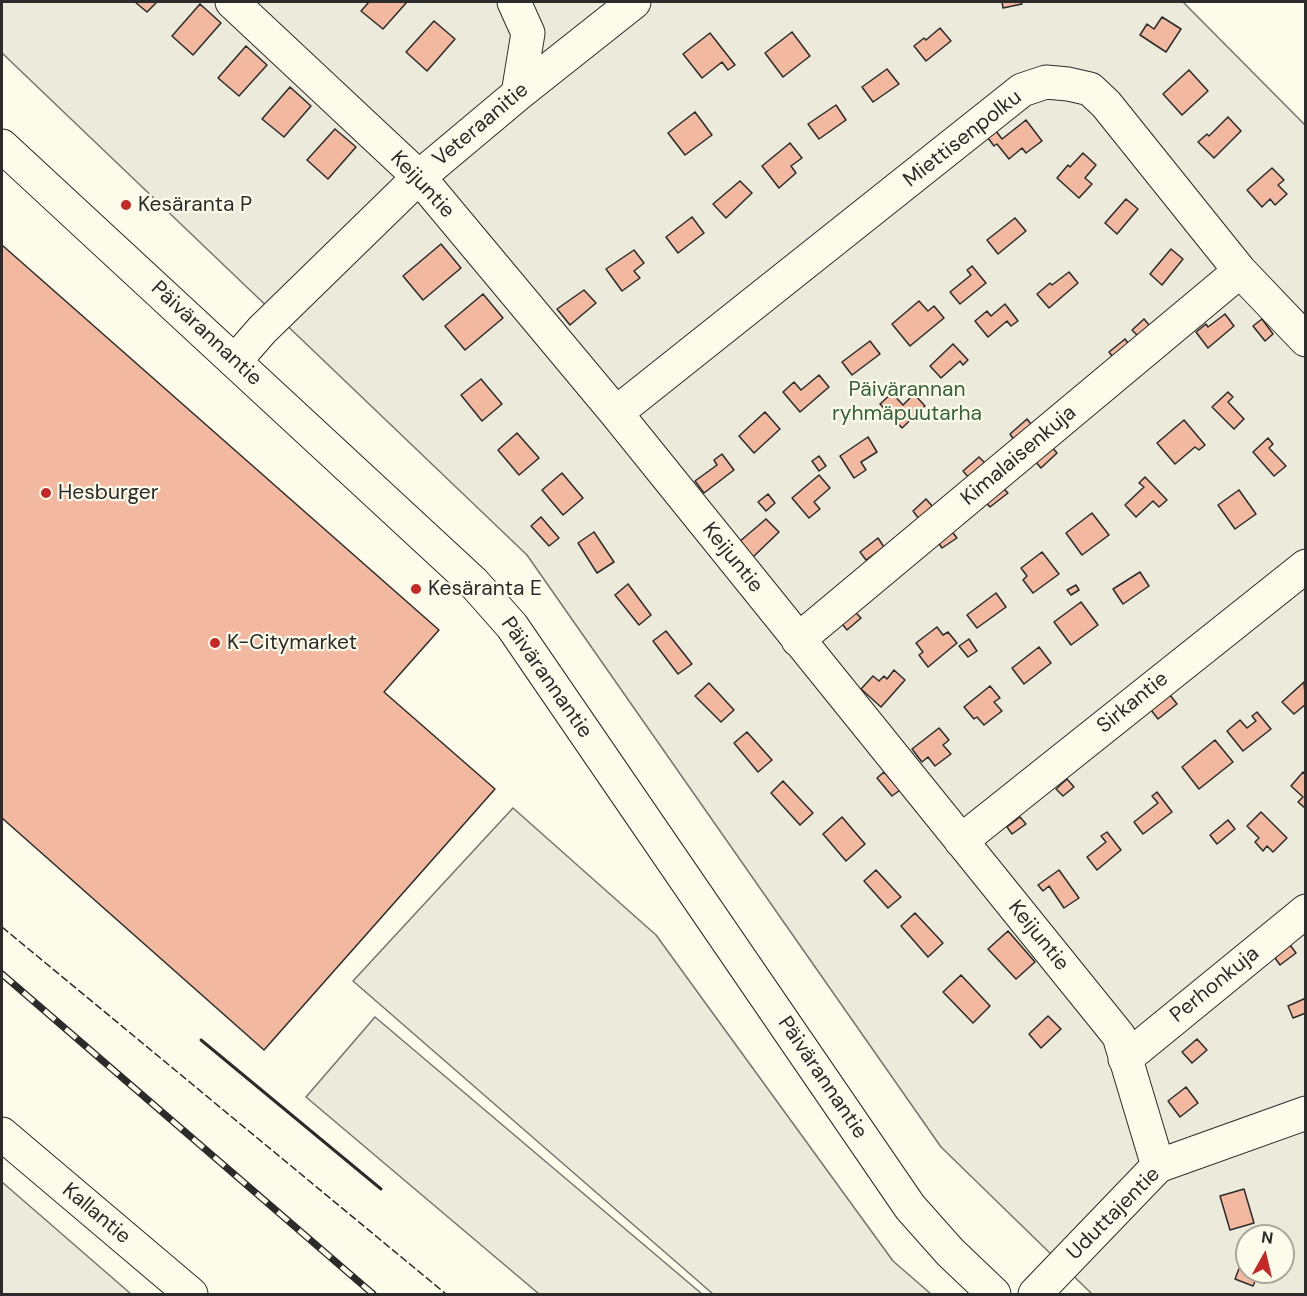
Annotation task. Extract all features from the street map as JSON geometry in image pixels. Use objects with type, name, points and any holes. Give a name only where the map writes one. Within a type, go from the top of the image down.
[{"type":"street","name":"Keijuntie","points":[[232,2],[419,177],[616,412],[1119,1036],[1158,1166]]},
{"type":"street","points":[[514,2],[528,33],[518,94]]},
{"type":"street","name":"Veteraanitie","points":[[236,361],[262,330],[419,177],[518,94],[634,2]]},
{"type":"street","name":"Miettisenpolku","points":[[616,412],[1022,90],[1046,82],[1090,89],[1106,104],[1240,271],[1305,340]]},
{"type":"street","name":"Päivärannantie","points":[[2,146],[473,582],[512,626],[910,1207],[950,1252],[994,1294]]},
{"type":"street","name":"Kimalaisenkuja","points":[[798,640],[1240,271]]},
{"type":"street","name":"Sirkantie","points":[[961,841],[1305,566]]},
{"type":"street","name":"Perhonkuja","points":[[1125,1059],[1305,911]]},
{"type":"street","name":"Uduttajentie","points":[[1035,1294],[1158,1166],[1305,1113]]},
{"type":"street","name":"Kallantie","points":[[2,1134],[191,1294]]},
{"type":"green space","name":"Päivärannan ryhmäpuutarha","points":[[2,2],[1183,2],[1305,125],[1305,1294],[1092,1294],[941,1147],[527,555],[2,53]]},
{"type":"green space","points":[[2,1182],[131,1294],[2,1294]]},
{"type":"shaded area","points":[[513,808],[656,935],[893,1261],[931,1294],[713,1294],[353,981]]},
{"type":"shaded area","points":[[375,1017],[702,1294],[539,1294],[306,1097]]},
{"type":"building","points":[[135,2],[157,2],[147,12]]},
{"type":"building","points":[[369,2],[407,2],[383,29],[361,11]]},
{"type":"building","points":[[1002,2],[1021,2],[1022,4],[1003,8]]},
{"type":"building","points":[[200,4],[221,23],[193,55],[172,36]]},
{"type":"building","points":[[1162,17],[1181,29],[1166,52],[1140,35],[1147,24],[1154,29]]},
{"type":"building","points":[[434,21],[455,39],[427,71],[406,52]]},
{"type":"building","points":[[940,28],[951,41],[926,61],[914,46],[924,38],[926,40]]},
{"type":"building","points":[[792,32],[810,56],[783,77],[765,53]]},
{"type":"building","points":[[710,33],[735,65],[728,70],[722,62],[702,78],[683,54]]},
{"type":"building","points":[[246,46],[267,65],[239,96],[218,78]]},
{"type":"building","points":[[887,69],[899,84],[873,102],[862,87]]},
{"type":"building","points":[[1189,70],[1208,91],[1182,115],[1163,94]]},
{"type":"building","points":[[290,87],[311,106],[284,137],[262,119]]},
{"type":"building","points":[[836,105],[846,120],[819,139],[808,124]]},
{"type":"building","points":[[695,112],[712,135],[685,155],[668,133]]},
{"type":"building","points":[[1228,117],[1241,131],[1214,158],[1198,142],[1207,134],[1209,136]]},
{"type":"building","points":[[1026,120],[1042,141],[1026,153],[1022,148],[1009,159],[997,144],[994,146],[988,138],[996,131],[1002,139]]},
{"type":"building","points":[[335,129],[356,147],[328,179],[307,160]]},
{"type":"building","points":[[790,143],[802,158],[791,166],[796,173],[779,188],[762,166]]},
{"type":"building","points":[[1083,153],[1096,165],[1085,178],[1092,184],[1079,198],[1057,178]]},
{"type":"building","points":[[1272,168],[1284,180],[1278,185],[1287,194],[1275,205],[1270,199],[1262,207],[1247,190]]},
{"type":"building","points":[[740,181],[752,193],[726,218],[713,204]]},
{"type":"building","points":[[1126,199],[1138,209],[1117,234],[1105,223]]},
{"type":"building","points":[[692,217],[704,233],[678,253],[666,237]]},
{"type":"building","points":[[1015,218],[1026,231],[998,254],[987,240]]},
{"type":"building","points":[[441,244],[461,268],[423,300],[403,276]]},
{"type":"building","name":"K-Citymarket","points":[[2,245],[439,630],[384,692],[495,789],[264,1050],[2,818]]},
{"type":"building","points":[[1171,249],[1183,259],[1162,285],[1150,274]]},
{"type":"building","points":[[634,250],[644,263],[634,271],[640,278],[622,291],[606,269]]},
{"type":"building","points":[[972,266],[986,283],[960,304],[950,292],[971,275],[967,270]]},
{"type":"building","points":[[1069,272],[1078,283],[1049,308],[1037,294]]},
{"type":"building","points":[[584,290],[596,303],[570,325],[557,309]]},
{"type":"building","points":[[483,294],[503,318],[465,350],[445,326]]},
{"type":"building","points":[[919,301],[928,311],[934,306],[944,318],[910,346],[892,324]]},
{"type":"building","points":[[1005,304],[1018,321],[1011,326],[1007,321],[988,337],[975,321],[987,311],[991,316]]},
{"type":"building","points":[[1225,314],[1234,326],[1208,348],[1196,332],[1206,324],[1208,327]]},
{"type":"building","points":[[1144,319],[1150,326],[1139,337],[1132,330]]},
{"type":"building","points":[[1262,319],[1273,334],[1265,341],[1253,326]]},
{"type":"building","points":[[1125,339],[1131,347],[1115,360],[1109,352]]},
{"type":"building","points":[[870,341],[880,354],[852,375],[842,362]]},
{"type":"building","points":[[953,344],[968,360],[963,365],[960,361],[941,378],[930,366]]},
{"type":"building","points":[[819,375],[829,387],[800,412],[783,392],[794,382],[801,390]]},
{"type":"building","points":[[481,379],[502,404],[482,421],[461,395]]},
{"type":"building","points":[[1228,392],[1233,397],[1228,402],[1244,419],[1234,429],[1212,407]]},
{"type":"building","points":[[892,393],[903,405],[914,394],[925,406],[902,428],[880,404]]},
{"type":"building","points":[[765,412],[780,429],[754,453],[739,436]]},
{"type":"building","points":[[1027,419],[1034,428],[1016,443],[1010,434]]},
{"type":"building","points":[[1184,420],[1205,445],[1199,450],[1195,447],[1175,464],[1157,443]]},
{"type":"building","points":[[517,433],[539,458],[519,475],[498,450]]},
{"type":"building","points":[[868,437],[877,452],[861,462],[866,470],[854,478],[840,456]]},
{"type":"building","points":[[1268,438],[1273,444],[1269,448],[1286,466],[1274,476],[1253,452]]},
{"type":"building","points":[[1050,445],[1057,453],[1041,468],[1034,460]]},
{"type":"building","points":[[722,454],[734,470],[704,493],[695,481],[717,465],[714,460]]},
{"type":"building","points":[[819,456],[826,466],[819,471],[812,461]]},
{"type":"building","points":[[979,457],[986,464],[969,478],[963,471]]},
{"type":"building","points":[[562,473],[583,498],[563,515],[542,490]]},
{"type":"building","points":[[819,475],[830,488],[814,502],[820,509],[809,518],[792,498]]},
{"type":"building","points":[[1145,477],[1167,500],[1159,507],[1153,501],[1136,517],[1125,505],[1144,487],[1139,483]]},
{"type":"building","points":[[1001,486],[1008,493],[990,507],[984,500]]},
{"type":"building","points":[[1239,490],[1256,514],[1235,529],[1218,505]]},
{"type":"building","points":[[768,494],[775,503],[766,511],[758,502]]},
{"type":"building","points":[[926,499],[933,507],[919,519],[913,511]]},
{"type":"building","points":[[1092,513],[1109,535],[1082,555],[1066,533]]},
{"type":"building","points":[[541,517],[559,538],[549,546],[531,526]]},
{"type":"building","points":[[766,519],[779,532],[753,557],[739,542]]},
{"type":"building","points":[[950,529],[957,538],[942,548],[936,539]]},
{"type":"building","points":[[594,532],[614,562],[597,573],[578,543]]},
{"type":"building","points":[[878,538],[884,547],[866,560],[860,552]]},
{"type":"building","points":[[1042,552],[1059,574],[1033,593],[1023,580],[1027,576],[1021,568]]},
{"type":"building","points":[[1140,572],[1149,586],[1123,604],[1113,589]]},
{"type":"building","points":[[628,584],[651,615],[639,625],[615,595]]},
{"type":"building","points":[[1076,585],[1079,590],[1071,595],[1067,590]]},
{"type":"building","points":[[996,593],[1006,607],[977,628],[967,615]]},
{"type":"building","points":[[1081,602],[1098,625],[1071,645],[1054,622]]},
{"type":"building","points":[[852,609],[861,618],[847,630],[839,620]]},
{"type":"building","points":[[937,627],[943,635],[948,632],[957,643],[928,667],[919,655],[923,652],[916,643]]},
{"type":"building","points":[[666,631],[692,664],[678,674],[653,641]]},
{"type":"building","points":[[969,639],[977,651],[968,657],[959,646]]},
{"type":"building","points":[[1039,647],[1051,663],[1024,684],[1012,668]]},
{"type":"building","points":[[894,670],[905,680],[881,707],[861,689],[873,676],[879,681],[884,676],[887,679]]},
{"type":"building","points":[[1304,682],[1306,704],[1294,714],[1282,702]]},
{"type":"building","points":[[709,683],[734,710],[721,722],[695,696]]},
{"type":"building","points":[[990,686],[1000,698],[994,702],[1002,711],[984,725],[977,717],[974,719],[964,707]]},
{"type":"building","points":[[1170,695],[1177,704],[1158,719],[1151,710]]},
{"type":"building","points":[[1257,712],[1271,729],[1243,751],[1227,731],[1240,720],[1247,728],[1256,721],[1252,716]]},
{"type":"building","points":[[939,728],[949,740],[943,745],[951,754],[935,766],[928,757],[922,762],[912,749]]},
{"type":"building","points":[[747,732],[772,760],[758,772],[734,743]]},
{"type":"building","points":[[1215,740],[1233,762],[1199,789],[1182,767]]},
{"type":"building","points":[[884,772],[900,790],[892,796],[877,778]]},
{"type":"building","points":[[1303,772],[1306,775],[1306,809],[1298,802],[1303,797],[1291,786]]},
{"type":"building","points":[[1067,779],[1074,787],[1063,796],[1056,789]]},
{"type":"building","points":[[783,781],[813,813],[800,825],[771,793]]},
{"type":"building","points":[[1157,792],[1172,812],[1143,834],[1134,822],[1158,803],[1152,796]]},
{"type":"building","points":[[1261,812],[1287,838],[1273,852],[1267,846],[1263,851],[1255,842],[1259,838],[1247,826]]},
{"type":"building","points":[[842,817],[865,844],[846,861],[823,834]]},
{"type":"building","points":[[1020,817],[1026,824],[1012,834],[1007,827]]},
{"type":"building","points":[[1228,820],[1235,829],[1217,844],[1210,835]]},
{"type":"building","points":[[1107,832],[1121,850],[1097,870],[1087,857],[1106,842],[1101,836]]},
{"type":"building","points":[[876,870],[901,897],[888,908],[864,881]]},
{"type":"building","points":[[1059,870],[1079,898],[1064,908],[1049,886],[1043,891],[1038,885]]},
{"type":"building","points":[[915,913],[943,943],[928,957],[901,926]]},
{"type":"building","points":[[1008,931],[1035,962],[1016,979],[988,949]]},
{"type":"building","points":[[1290,945],[1296,953],[1280,965],[1275,958]]},
{"type":"building","points":[[961,975],[990,1006],[973,1023],[943,992]]},
{"type":"building","points":[[1306,998],[1306,1013],[1293,1018],[1288,1006]]},
{"type":"building","points":[[1048,1016],[1061,1029],[1041,1048],[1029,1034]]},
{"type":"building","points":[[1197,1039],[1207,1050],[1192,1063],[1182,1052]]},
{"type":"building","points":[[1186,1087],[1198,1103],[1180,1117],[1168,1101]]},
{"type":"building","points":[[1244,1189],[1254,1223],[1235,1224],[1235,1229],[1230,1230],[1220,1196]]},
{"type":"railway","points":[[2,974],[373,1294]]},
{"type":"fence","points":[[2,927],[446,1294]]},
{"type":"wall","points":[[201,1040],[381,1189]]},
{"type":"place","name":"Kesäranta P","points":[[126,205]]},
{"type":"place","name":"Hesburger","points":[[46,493]]},
{"type":"place","name":"Kesäranta E","points":[[416,589]]},
{"type":"place","name":"K-Citymarket","points":[[215,643]]}]
